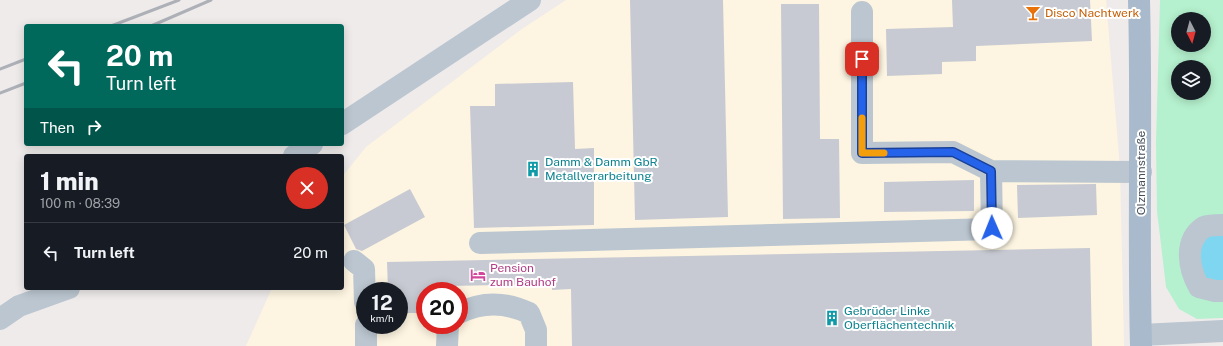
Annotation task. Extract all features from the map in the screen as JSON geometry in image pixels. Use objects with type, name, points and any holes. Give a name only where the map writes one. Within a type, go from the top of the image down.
[{"type":"main road","name":"Olzmannstraße","points":[[1140,0],[1141,340]]},
{"type":"lane","points":[[344,123],[530,0]]},
{"type":"lane","points":[[862,12],[862,153],[953,152],[991,171],[1141,172]]},
{"type":"lane","points":[[297,154],[309,146]]},
{"type":"lane","points":[[480,243],[992,228],[991,171]]},
{"type":"lane","points":[[1223,225],[1205,227],[1195,237],[1191,246],[1190,257],[1193,275],[1199,287],[1215,291],[1223,291]]},
{"type":"lane","points":[[354,261],[364,269],[364,282]]},
{"type":"lane","points":[[0,319],[19,306],[63,290]]},
{"type":"lane","points":[[468,308],[472,306],[489,304],[514,306],[529,313],[536,330],[536,346]]},
{"type":"lane","points":[[1141,340],[1223,331]]},
{"type":"lane","points":[[366,334],[366,346]]},
{"type":"lane","points":[[447,346],[448,334]]},
{"type":"shaded area","points":[[566,0],[1106,0],[1120,169],[1124,346],[246,346],[271,290],[344,290],[344,174],[366,147],[522,29]]},
{"type":"green space","points":[[1160,0],[1223,0],[1223,318],[1197,319],[1179,309],[1166,287],[1157,211],[1156,142]]},
{"type":"water","points":[[1223,231],[1223,286],[1205,282],[1195,253],[1198,240]]},
{"type":"building","points":[[630,0],[723,0],[728,217],[635,220]]},
{"type":"building","points":[[952,0],[1090,0],[1092,41],[976,46],[976,61],[942,62],[942,74],[887,76],[886,29],[953,27]]},
{"type":"building","points":[[781,4],[819,4],[820,139],[839,139],[840,218],[783,219]]},
{"type":"building","points":[[573,82],[575,149],[594,148],[594,225],[474,228],[470,106],[495,106],[495,84]]},
{"type":"building","points":[[974,180],[974,211],[884,212],[884,182]]},
{"type":"building","points":[[1096,184],[1097,215],[1018,218],[1017,185]]},
{"type":"building","points":[[410,189],[425,217],[362,251],[356,249],[344,225]]},
{"type":"building","name":"Gebrüder Linke Oberflächentechnik","points":[[1090,248],[1092,346],[572,346],[571,289],[552,290],[552,284],[468,286],[468,282],[416,282],[416,313],[408,313],[408,282],[388,282],[387,262]]},
{"type":"railway","points":[[116,24],[179,0]]},
{"type":"railway","points":[[156,24],[211,0]]},
{"type":"railway","points":[[0,69],[24,60]]},
{"type":"railway","points":[[0,93],[24,84]]},
{"type":"slow traffic","points":[[862,118],[862,153],[884,153]]},
{"type":"place","name":"Disco Nachtwerk","points":[[1033,13]]},
{"type":"place","name":"Damm & Damm GbR Metallverarbeitung","points":[[533,169]]},
{"type":"place","name":"Pension zum Bauhof","points":[[478,275]]},
{"type":"place","name":"Gebrüder Linke Oberflächentechnik","points":[[832,318]]},
{"type":"route","points":[[862,59],[862,153],[953,152],[991,171],[992,228]]}]
